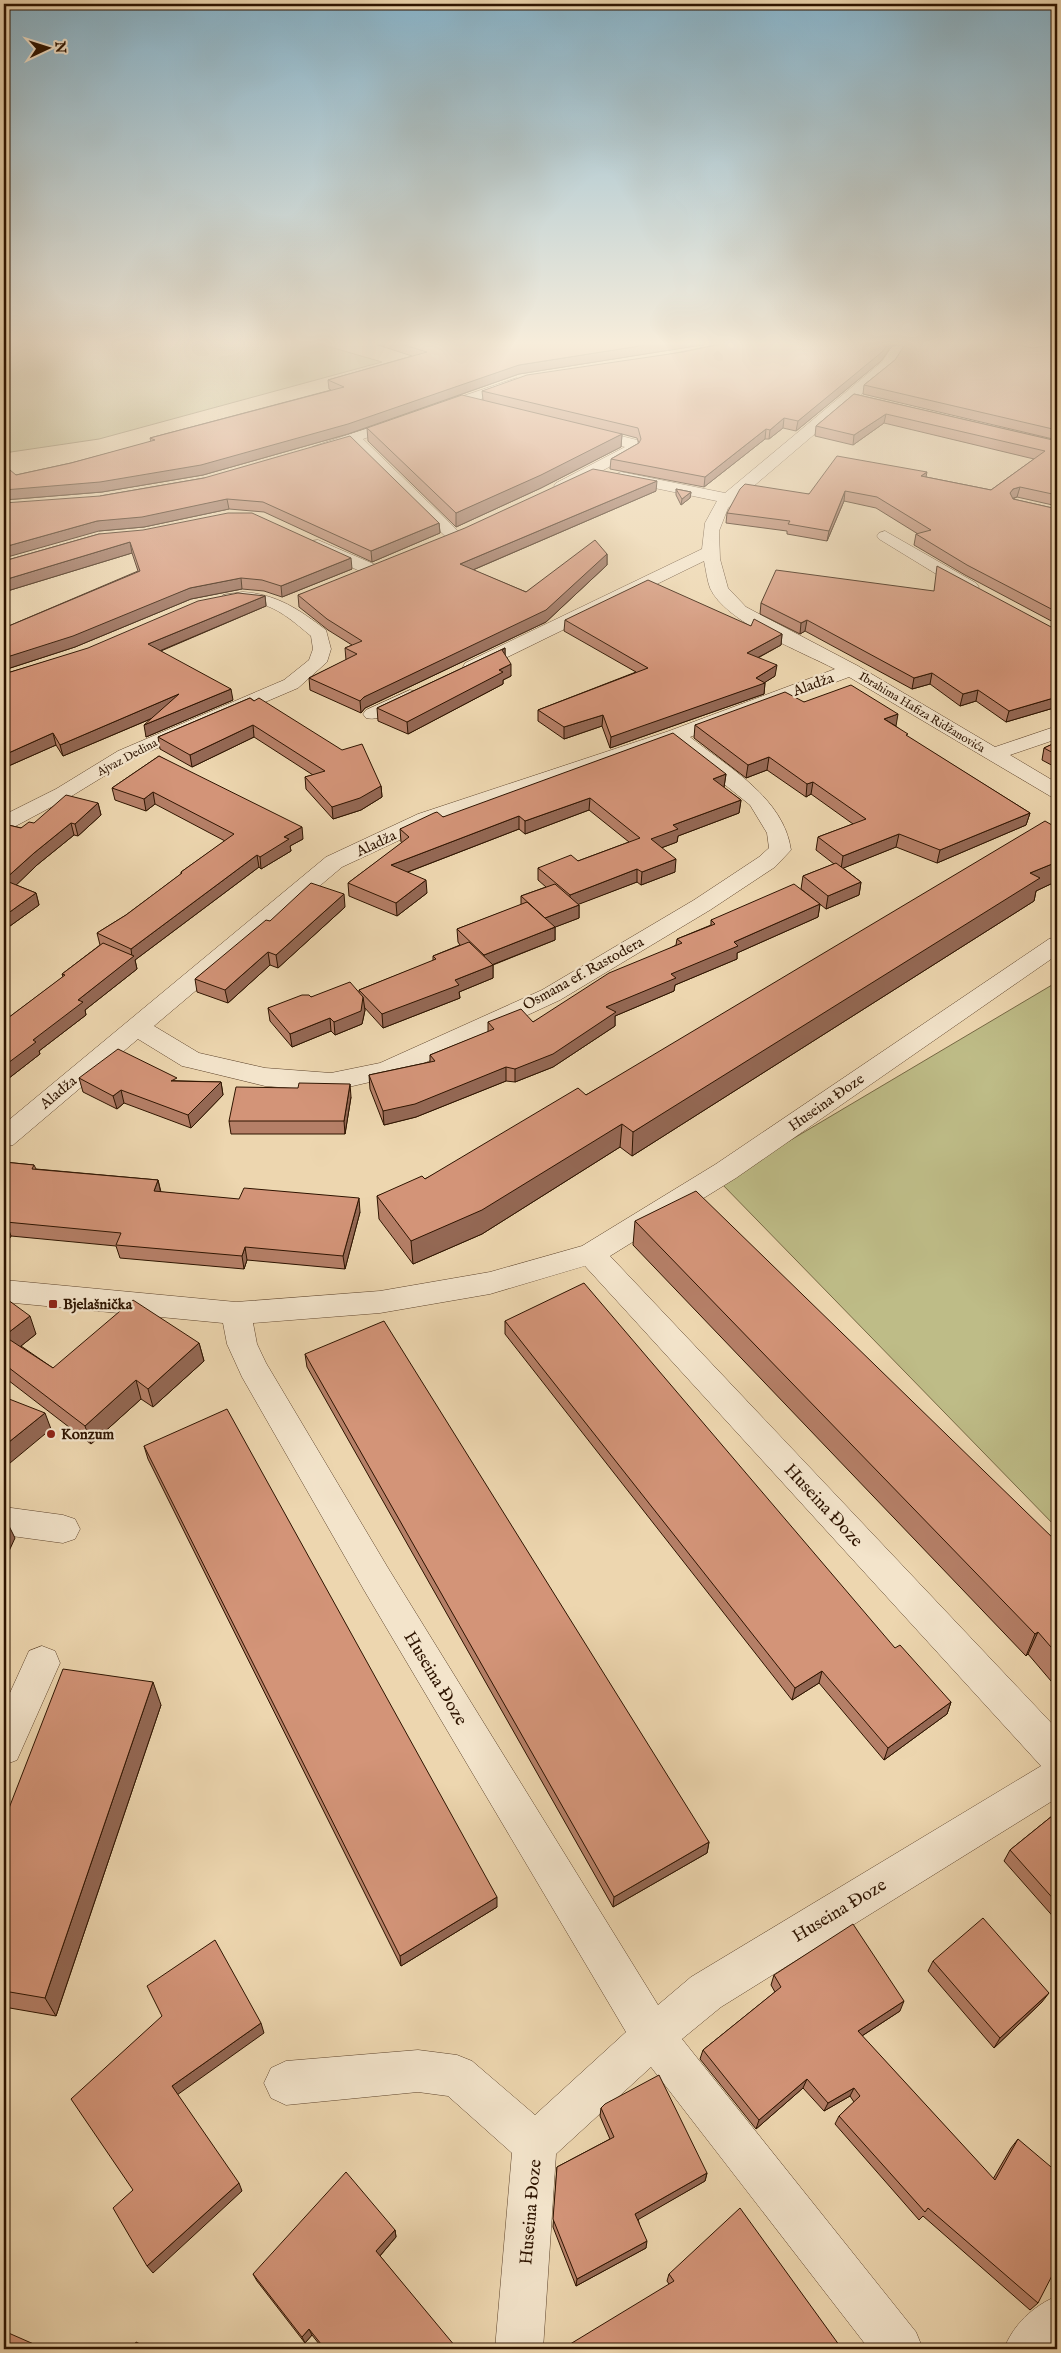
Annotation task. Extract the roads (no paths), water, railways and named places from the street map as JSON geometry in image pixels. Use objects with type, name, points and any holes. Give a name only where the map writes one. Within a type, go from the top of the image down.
[{"type":"street","points":[[369,454],[453,535]]},
{"type":"street","points":[[551,491],[592,472],[624,454]]},
{"type":"street","name":"Ibrahima Hafiza Ridžanovića","points":[[781,454],[728,498],[718,509],[711,525],[709,552],[719,588],[731,603],[743,614],[851,670],[1057,792]]},
{"type":"street","points":[[592,472],[728,498]]},
{"type":"street","points":[[435,542],[469,528]]},
{"type":"street","points":[[885,536],[983,594]]},
{"type":"street","points":[[301,537],[370,569]]},
{"type":"street","points":[[460,673],[709,552]]},
{"type":"street","points":[[352,577],[389,562]]},
{"type":"street","name":"Ajvaz Dedina","points":[[4,823],[64,793],[125,755],[291,684],[318,662],[322,648],[320,634],[291,602],[244,597],[215,602]]},
{"type":"street","name":"Aladža","points":[[4,1138],[334,862],[426,820],[676,734],[851,670]]},
{"type":"street","points":[[373,714],[425,689]]},
{"type":"street","points":[[994,754],[1057,732]]},
{"type":"street","name":"Osmana ef. Rastodera","points":[[137,1027],[191,1060],[265,1077],[330,1082],[387,1070],[551,995],[702,904],[767,862],[780,850],[778,833],[758,801],[676,734]]},
{"type":"street","name":"Huseina Đoze","points":[[4,1291],[236,1313],[390,1300],[490,1283],[591,1254],[726,1171],[1057,944]]},
{"type":"street","name":"Huseina Đoze","points":[[591,1254],[1057,1756]]},
{"type":"street","name":"Huseina Đoze","points":[[236,1313],[242,1344],[253,1368],[376,1579],[653,2036],[899,2349]]},
{"type":"street","points":[[4,1521],[63,1529]]},
{"type":"street","points":[[4,1747],[42,1663]]},
{"type":"street","name":"Huseina Đoze","points":[[519,2349],[535,2144],[653,2036],[706,1992],[1057,1777]]},
{"type":"street","points":[[286,2083],[418,2071],[457,2076],[535,2144]]},
{"type":"street","points":[[1028,2349],[1057,2320]]},
{"type":"place","name":"Bjelašnička","points":[[53,1304]]},
{"type":"place","name":"Konzum","points":[[51,1434]]}]
